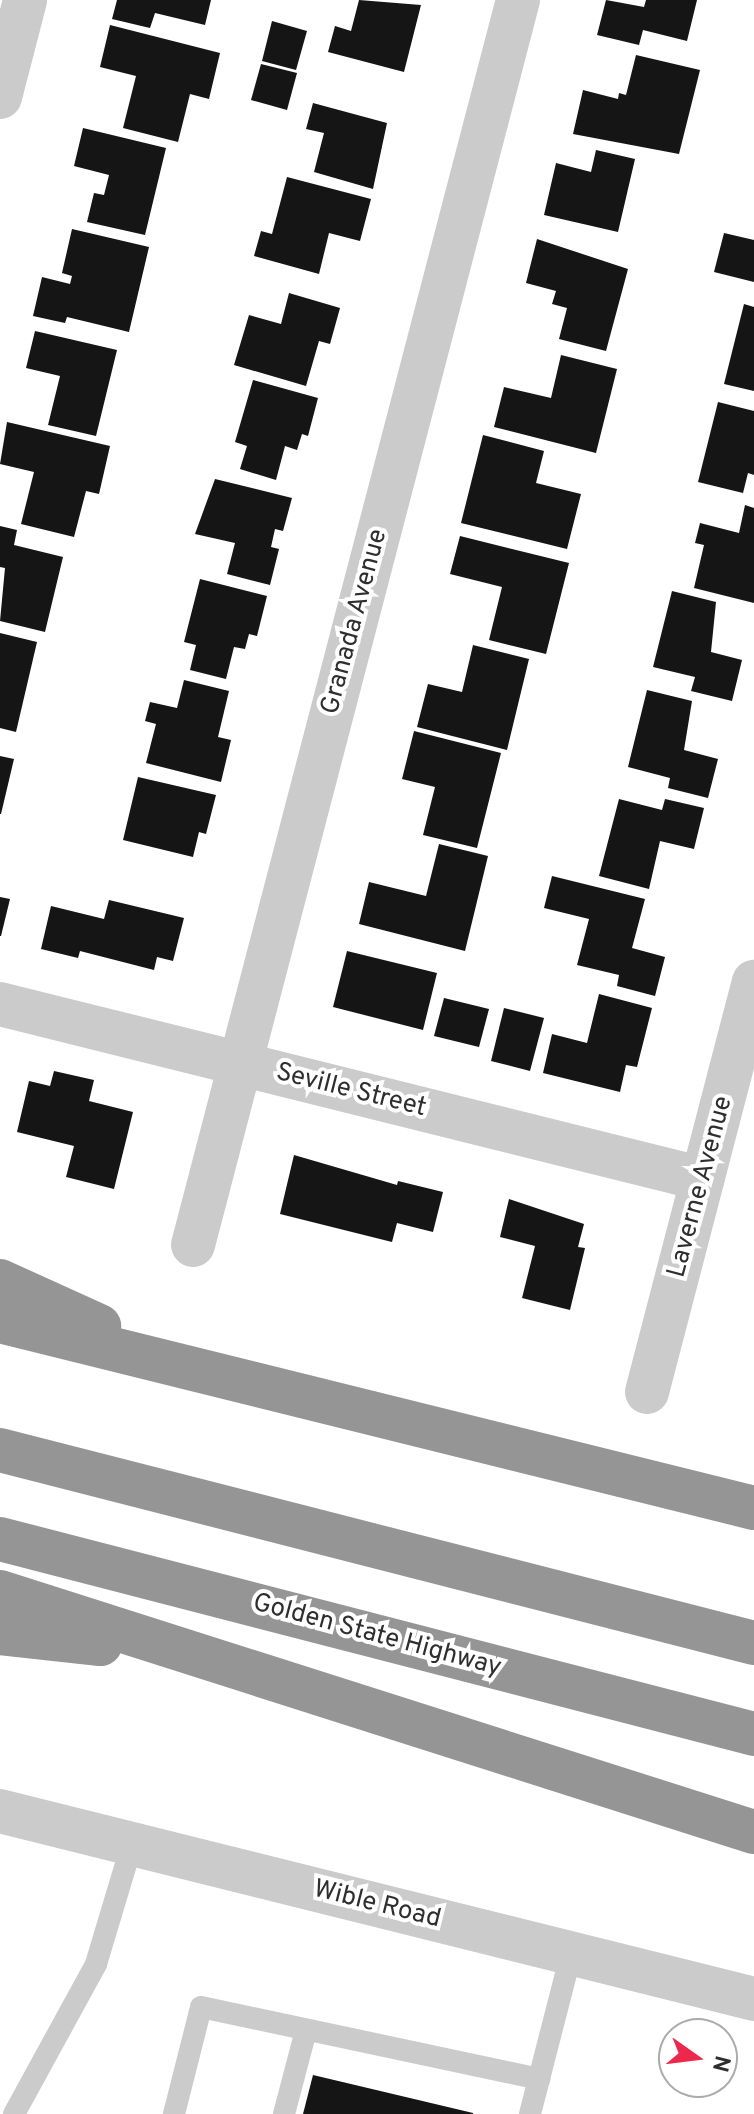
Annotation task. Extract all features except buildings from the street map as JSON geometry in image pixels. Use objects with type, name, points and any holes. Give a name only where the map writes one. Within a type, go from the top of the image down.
[{"type":"highway","points":[[0,1281],[184,1367]]},
{"type":"highway","points":[[0,1321],[754,1508]]},
{"type":"highway","points":[[0,1450],[754,1643]]},
{"type":"highway","name":"Golden State Highway","points":[[0,1539],[754,1734]]},
{"type":"highway","points":[[0,1592],[754,1832]]},
{"type":"highway","points":[[0,1633],[190,1654]]},
{"type":"street","points":[[0,97],[25,0]]},
{"type":"street","name":"Granada Avenue","points":[[193,1245],[518,0]]},
{"type":"street","name":"Laverne Avenue","points":[[647,1392],[754,982]]},
{"type":"street","name":"Seville Street","points":[[0,1004],[703,1179]]},
{"type":"street","name":"Wible Road","points":[[0,1811],[754,1999]]},
{"type":"lane","points":[[14,2114],[96,1964],[132,1844]]},
{"type":"lane","points":[[530,2114],[571,1954]]},
{"type":"lane","points":[[174,2114],[201,2007],[539,2079]]},
{"type":"lane","points":[[284,2114],[306,2030]]}]
